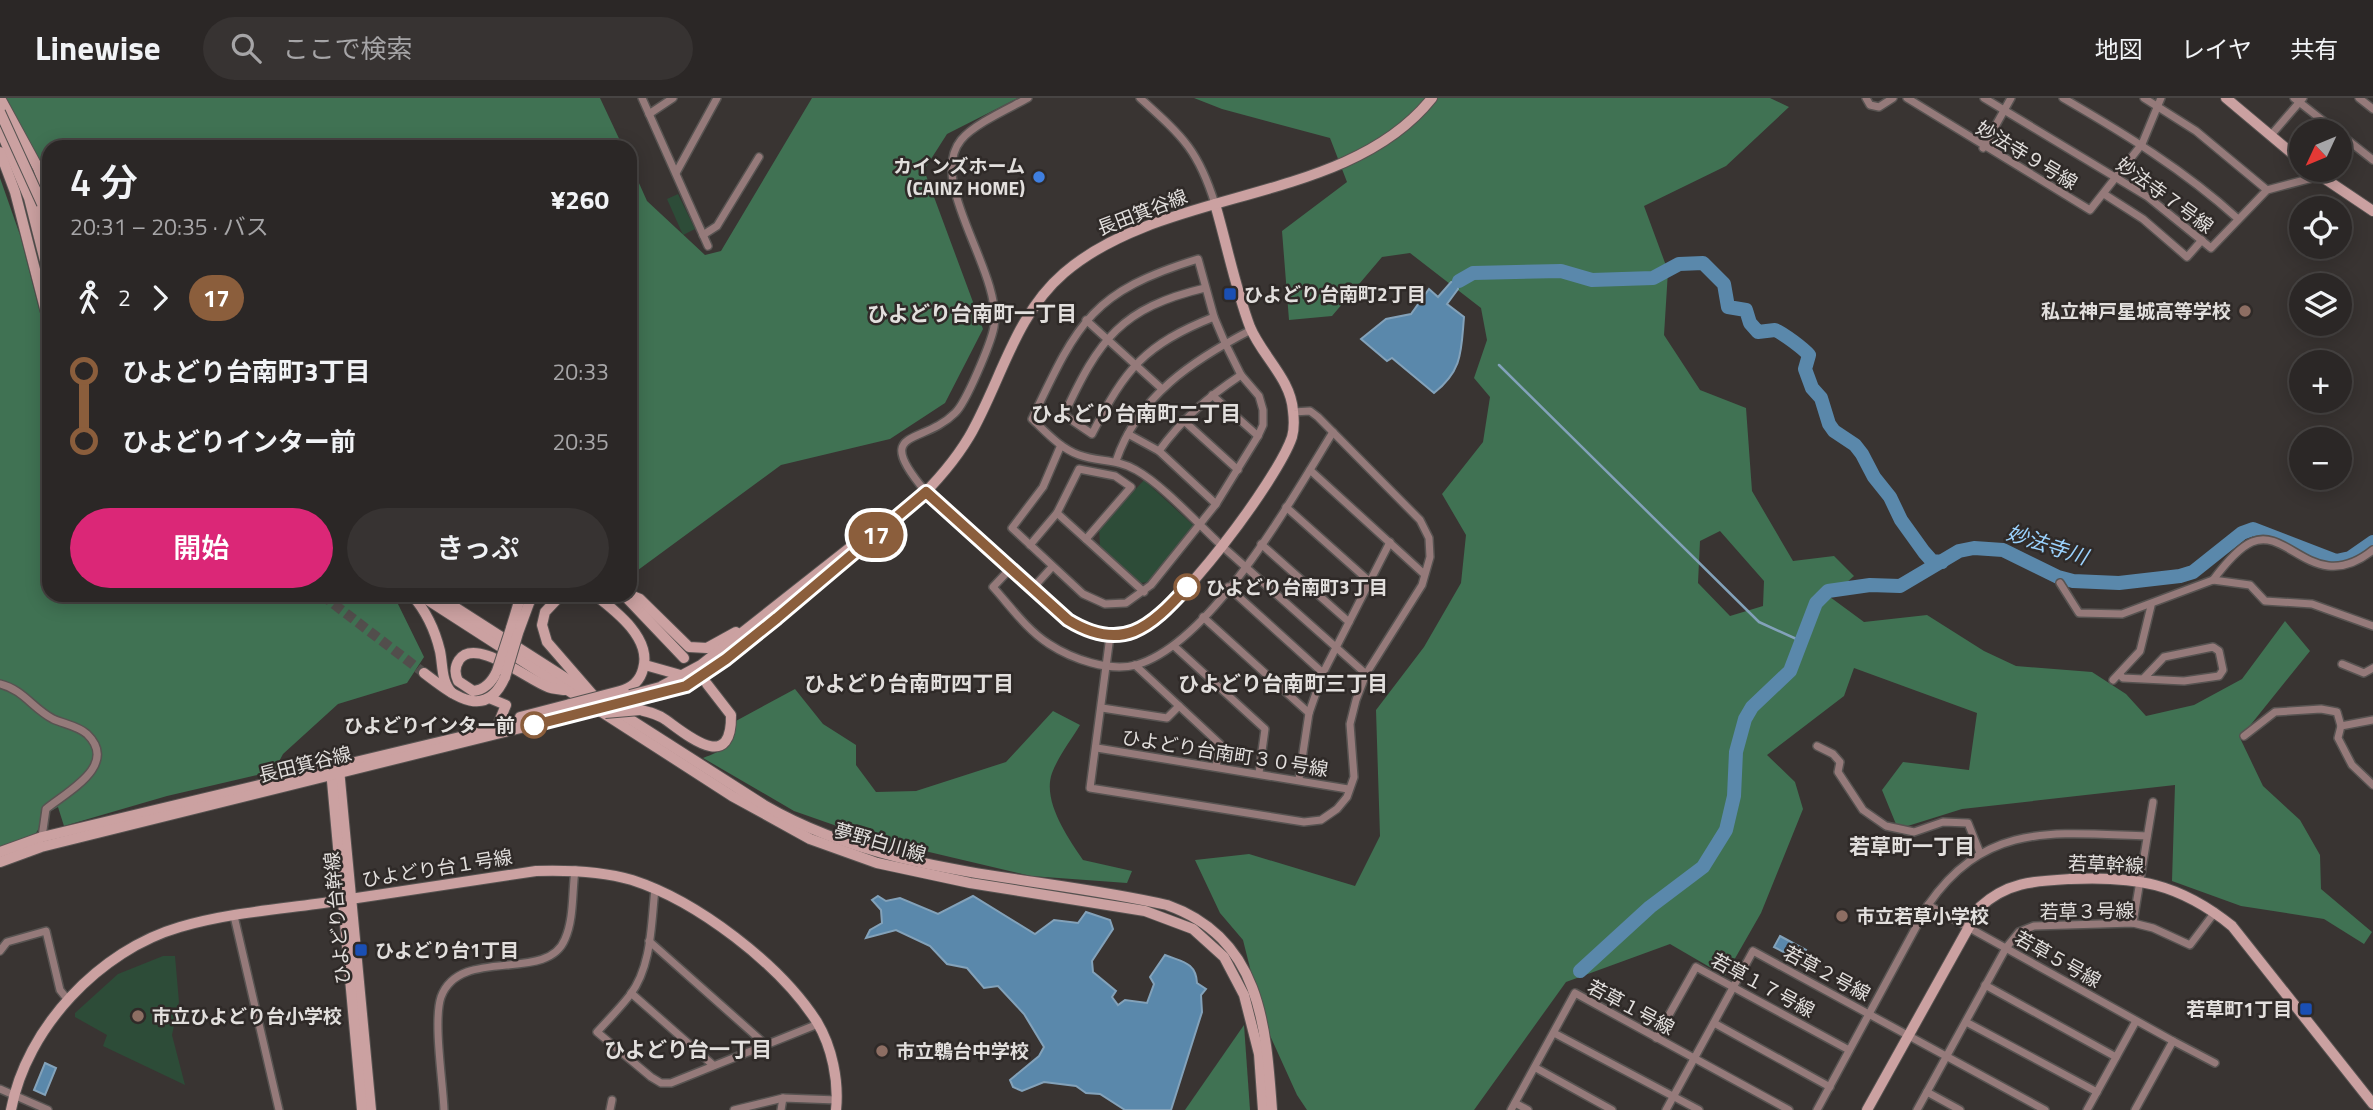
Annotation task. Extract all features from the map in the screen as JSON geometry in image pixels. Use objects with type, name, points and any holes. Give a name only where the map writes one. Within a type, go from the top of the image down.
[{"type":"street","points":[[0,98],[38,168],[42,184]]},
{"type":"street","points":[[642,98],[708,246]]},
{"type":"street","points":[[649,114],[673,98]]},
{"type":"street","points":[[676,173],[717,98]]},
{"type":"street","points":[[1028,98],[962,139],[955,151],[951,179],[990,284],[994,327],[965,402],[944,423],[914,434],[905,443],[902,454],[905,467],[926,492],[1032,589],[1068,620],[1087,632],[1110,636],[1131,634],[1161,616],[1222,546],[1282,458],[1293,435],[1290,394],[1251,330],[1200,160],[1140,98]]},
{"type":"street","points":[[1866,98],[1870,105],[1879,107],[1893,98]]},
{"type":"street","name":"妙法寺９号線","points":[[1907,98],[1983,148],[2090,211],[2142,144],[2159,102]]},
{"type":"street","name":"妙法寺７号線","points":[[1984,98],[2118,177],[2211,248],[2237,218],[2267,190],[2290,182]]},
{"type":"street","points":[[1983,148],[2011,98]]},
{"type":"street","points":[[2063,98],[2142,144],[2208,192],[2237,218]]},
{"type":"street","points":[[2144,98],[2159,102],[2267,190]]},
{"type":"street","points":[[2226,98],[2289,150]]},
{"type":"street","points":[[2359,98],[2373,109]]},
{"type":"street","points":[[2272,134],[2298,99],[2322,119]]},
{"type":"street","name":"長田箕谷線","points":[[0,852],[42,836],[335,770],[429,743],[686,686],[726,659],[926,492],[967,439],[1019,329],[1045,291],[1084,256],[1122,234],[1261,191],[1361,153],[1429,101]]},
{"type":"street","points":[[0,112],[42,193]]},
{"type":"street","points":[[0,128],[21,163],[42,221]]},
{"type":"street","points":[[0,128],[29,198],[42,249]]},
{"type":"street","points":[[2352,144],[2373,160]]},
{"type":"street","points":[[0,152],[15,192],[42,297]]},
{"type":"street","points":[[703,235],[718,226],[759,157]]},
{"type":"street","points":[[2330,182],[2373,211]]},
{"type":"street","points":[[2104,194],[2143,219],[2187,257],[2202,240]]},
{"type":"street","points":[[1061,445],[1043,487],[1012,528],[1083,594],[1105,604],[1126,603],[1144,592],[1200,526],[1238,470],[1263,425],[1259,396],[1241,375],[1225,343],[1214,317],[1198,259],[1151,273],[1132,283],[1086,320],[1066,347],[1032,419],[1061,445],[1077,454],[1116,461],[1140,472],[1200,526],[1222,546],[1336,648],[1366,674]]},
{"type":"street","points":[[1205,288],[1165,298],[1132,316],[1107,338],[1088,364],[1064,415],[1092,434],[1115,388],[1135,363],[1181,330],[1214,317]]},
{"type":"street","points":[[1086,320],[1161,388]]},
{"type":"street","points":[[1116,461],[1128,433],[1161,388],[1225,343],[1251,330]]},
{"type":"street","points":[[1159,451],[1183,420],[1241,375]]},
{"type":"street","points":[[1212,395],[1258,436]]},
{"type":"street","points":[[1110,636],[1090,788],[1304,822],[1321,820],[1337,809],[1347,797],[1354,767],[1350,724],[1366,674],[1409,610],[1422,585],[1430,557],[1429,538],[1420,520],[1334,432],[1310,411],[1293,412]]},
{"type":"street","points":[[1183,420],[1238,470]]},
{"type":"street","points":[[1010,569],[993,587],[1034,633],[1071,655],[1106,666],[1135,665],[1174,646],[1203,617],[1261,544],[1334,432]]},
{"type":"street","points":[[1128,433],[1159,451],[1216,504]]},
{"type":"street","points":[[1030,545],[1057,513],[1079,469],[1115,477],[1131,487],[1086,539]]},
{"type":"street","points":[[1310,470],[1424,573]]},
{"type":"street","name":"長田箕谷線","points":[[662,691],[772,610],[856,540],[926,492]]},
{"type":"street","points":[[1286,507],[1369,581]]},
{"type":"street","points":[[1057,513],[1144,592]]},
{"type":"street","points":[[2060,583],[2079,613],[2122,614],[2151,606],[2213,580],[2252,542],[2266,540],[2329,567],[2345,567],[2373,550]]},
{"type":"street","points":[[1299,779],[1309,713],[1323,673],[1390,542]]},
{"type":"street","points":[[1261,544],[1349,622]]},
{"type":"street","points":[[1032,589],[1052,567]]},
{"type":"street","points":[[2213,580],[2250,585],[2265,601],[2312,604],[2373,626]]},
{"type":"street","points":[[1228,587],[1323,673]]},
{"type":"street","points":[[637,598],[689,647],[701,649],[711,647],[772,610]]},
{"type":"street","points":[[417,602],[436,637],[444,679],[452,694]]},
{"type":"street","name":"夢野白川線","points":[[431,602],[767,817],[827,846],[924,873],[1146,911],[1193,929],[1224,957],[1244,995],[1259,1054],[1263,1110]]},
{"type":"street","name":"夢野白川線","points":[[447,602],[764,805],[832,839],[925,864],[1147,900],[1194,916],[1227,942],[1252,985],[1264,1031],[1272,1110]]},
{"type":"street","points":[[424,673],[452,694],[474,702],[489,698],[501,687],[501,674],[520,602]]},
{"type":"street","points":[[514,631],[528,602]]},
{"type":"street","points":[[554,602],[545,611],[543,632],[547,642],[598,701]]},
{"type":"street","points":[[602,602],[630,628]]},
{"type":"street","points":[[572,710],[638,681],[645,665],[644,648],[608,602]]},
{"type":"street","points":[[631,602],[684,659]]},
{"type":"street","points":[[2144,678],[2164,657],[2213,647],[2219,651],[2223,670],[2219,676],[2184,681],[2117,678],[2142,647],[2151,606]]},
{"type":"street","points":[[1203,617],[1309,713]]},
{"type":"street","points":[[1174,646],[1265,729],[1259,773]]},
{"type":"street","points":[[501,674],[483,689],[473,691],[463,687],[455,671],[462,656],[473,652],[485,654],[549,688],[568,691]]},
{"type":"street","points":[[645,665],[693,676],[726,659]]},
{"type":"street","points":[[2343,664],[2364,673],[2373,668]]},
{"type":"street","points":[[1135,665],[1220,744],[1216,767]]},
{"type":"street","points":[[0,684],[23,693],[54,719],[86,733],[99,750],[100,758],[90,774],[46,809],[42,836]]},
{"type":"street","points":[[429,743],[499,722],[572,710],[640,710],[666,719],[700,745],[714,746],[730,732],[731,715],[707,684]]},
{"type":"street","points":[[489,698],[506,705],[499,722]]},
{"type":"street","points":[[1102,708],[1167,718],[1179,706]]},
{"type":"street","name":"長田箕谷線","points":[[0,862],[41,847],[572,710]]},
{"type":"street","points":[[2244,736],[2267,716],[2284,711],[2337,712],[2341,726],[2339,738],[2352,765],[2373,785]]},
{"type":"street","points":[[2341,726],[2373,720]]},
{"type":"street","points":[[1816,746],[1833,754],[1840,762],[1838,772],[1863,810],[1886,826],[1914,832],[1943,822],[1968,823],[1980,853]]},
{"type":"street","name":"ひよどり台南町３０号線","points":[[1097,748],[1348,789]]},
{"type":"street","name":"ひよどり台幹線","points":[[335,770],[371,1110]]},
{"type":"street","points":[[2133,923],[2153,802]]},
{"type":"street","points":[[1817,1110],[1928,905],[1954,872],[1980,853],[2025,837],[2080,834],[2147,836]]},
{"type":"street","points":[[444,1110],[438,1014],[442,995],[455,979],[472,969],[538,961],[554,954],[565,941],[569,926],[575,870]]},
{"type":"street","name":"ひよどり台１号線","points":[[11,1110],[14,1095],[31,1054],[68,1000],[101,970],[138,946],[178,928],[234,916],[536,871],[575,870],[630,880],[655,889],[702,914],[749,951],[795,993],[818,1024],[833,1061],[837,1105]]},
{"type":"street","name":"若草幹線","points":[[1867,1110],[1967,926],[1993,896],[2017,884],[2101,878],[2139,880],[2183,894],[2215,912],[2246,942],[2373,1104]]},
{"type":"street","points":[[655,889],[649,941],[642,972],[631,993],[597,1032],[661,1083],[671,1083],[818,1024]]},
{"type":"street","name":"ひよどり台幹線","points":[[348,899],[362,1110]]},
{"type":"street","name":"若草５号線","points":[[1928,905],[2173,1041]]},
{"type":"street","name":"若草３号線","points":[[1917,1110],[2006,948],[2019,932],[2034,926],[2133,923],[2153,928],[2190,945],[2215,912]]},
{"type":"street","points":[[234,916],[279,1110]]},
{"type":"street","points":[[0,951],[7,942],[46,931],[60,990],[68,1000]]},
{"type":"street","points":[[649,941],[765,1044]]},
{"type":"street","name":"若草２号線","points":[[1666,1110],[1753,951],[2045,1110]]},
{"type":"street","name":"若草１７号線","points":[[1656,1038],[1696,967],[1849,1050]]},
{"type":"street","points":[[1985,985],[2116,1057]]},
{"type":"street","points":[[631,993],[713,1065]]},
{"type":"street","name":"若草１号線","points":[[1513,1107],[1575,993],[1789,1110]]},
{"type":"street","points":[[1966,1021],[2097,1092]]},
{"type":"street","points":[[2087,1110],[2136,1021]]},
{"type":"street","points":[[1714,1023],[1830,1087]]},
{"type":"street","points":[[1554,1033],[1699,1110]]},
{"type":"street","points":[[2135,1110],[2173,1041],[2215,1063]]},
{"type":"street","points":[[1535,1068],[1612,1110]]},
{"type":"street","points":[[0,1089],[48,1110]]},
{"type":"street","points":[[1927,1092],[1960,1110]]},
{"type":"street","points":[[781,1110],[783,1098]]},
{"type":"street","points":[[734,1110],[783,1098],[837,1105]]},
{"type":"street","points":[[610,1110],[612,1100]]},
{"type":"street","points":[[1513,1107],[1528,1110]]},
{"type":"green space","points":[[5,98],[600,98],[620,140],[42,140],[42,165]]},
{"type":"green space","points":[[812,98],[1018,98],[947,134],[924,170],[983,329],[945,403],[890,439],[781,465],[637,571],[637,179],[647,201],[705,255],[721,251]]},
{"type":"green space","points":[[1194,98],[1770,98],[1789,107],[1726,166],[1644,206],[1668,271],[1664,335],[1700,390],[1746,408],[1752,491],[1793,561],[1834,556],[1854,576],[1830,597],[1864,622],[1927,615],[1984,651],[2016,666],[2092,672],[2126,694],[2146,716],[2194,705],[2242,679],[2285,621],[2310,651],[2240,738],[2263,786],[2300,820],[2320,855],[2321,889],[2372,932],[2364,944],[2324,919],[2241,906],[2172,881],[2175,785],[1962,809],[1898,829],[1882,790],[1903,762],[1969,770],[1977,713],[1854,668],[1844,696],[1767,755],[1795,782],[1803,809],[1761,913],[1725,976],[1670,944],[1566,982],[1474,1110],[1307,1110],[1297,1095],[1263,1020],[1243,940],[1220,913],[1195,860],[1249,854],[1355,886],[1380,836],[1376,710],[1424,647],[1461,583],[1466,535],[1442,494],[1483,442],[1490,397],[1474,378],[1487,340],[1481,308],[1410,253],[1382,257],[1332,316],[1289,320],[1282,231],[1347,182],[1330,138],[1222,109]],"holes":[[[1720,531],[1764,581],[1763,606],[1730,616],[1698,583],[1700,541]]]},
{"type":"green space","points":[[0,178],[20,235],[42,321],[42,602],[397,602],[424,657],[407,683],[338,704],[283,754],[274,771],[167,796],[64,826],[58,807],[49,812],[36,833],[0,849]]},
{"type":"green space","points":[[678,194],[695,229],[683,235],[667,199]]},
{"type":"green space","points":[[1144,480],[1193,525],[1192,530],[1149,582],[1140,583],[1100,546],[1099,529]]},
{"type":"green space","points":[[795,689],[823,724],[856,745],[856,765],[876,792],[916,791],[1006,762],[1053,711],[1080,725],[1052,773],[1050,784],[1053,807],[1083,860],[1132,871],[1127,883],[1031,876],[874,839],[794,811],[703,758],[726,746],[734,722]]},
{"type":"green space","points":[[163,956],[175,956],[179,1002],[172,1035],[185,1085],[103,1046],[107,1035],[75,1017],[75,1013],[118,974]]},
{"type":"green space","points":[[1244,1025],[1250,1110],[1185,1110]]},
{"type":"water","points":[[1457,280],[1458,289],[1447,304],[1464,317],[1461,350],[1450,376],[1434,393],[1392,358],[1387,361],[1361,339],[1386,319],[1411,314],[1429,289],[1438,297],[1451,282]]},
{"type":"water","points":[[878,896],[886,901],[900,898],[938,914],[973,896],[1035,934],[1054,920],[1078,923],[1086,912],[1110,920],[1113,929],[1092,961],[1093,972],[1116,991],[1112,997],[1118,1005],[1125,1000],[1147,1003],[1154,984],[1150,977],[1165,955],[1187,964],[1194,971],[1197,983],[1206,989],[1201,995],[1202,1012],[1171,1110],[1125,1110],[1100,1094],[1086,1093],[1076,1086],[1044,1082],[1022,1091],[1013,1087],[1010,1080],[1039,1056],[1044,1047],[1024,1014],[998,986],[984,988],[967,968],[947,964],[930,946],[896,930],[866,938],[870,930],[882,923],[881,910],[872,900]]},
{"type":"water","points":[[1780,936],[1806,950],[1800,961],[1774,947]]},
{"type":"water","points":[[45,1063],[56,1068],[45,1095],[34,1090]]},
{"type":"waterway","points":[[1459,281],[1473,273],[1561,271],[1592,280],[1653,278],[1679,264],[1703,263],[1724,284],[1728,307],[1746,310],[1750,323],[1758,332],[1775,330],[1809,355],[1805,369],[1812,388],[1821,398],[1829,424],[1862,454],[1874,477],[1890,497],[1901,520],[1924,552],[1932,561],[1942,562]]},
{"type":"waterway","points":[[1499,365],[1759,622],[1803,642]]},
{"type":"waterway","name":"妙法寺川","points":[[1580,971],[1650,907],[1703,867],[1726,830],[1734,796],[1736,752],[1745,719],[1752,707],[1790,671],[1816,603],[1828,591],[1870,585],[1900,586],[1959,551],[1974,548],[2003,550],[2058,577],[2073,581],[2119,583],[2193,572],[2242,533],[2253,529],[2336,561],[2350,558],[2373,542]]},
{"type":"tunnel","points":[[331,602],[424,673]]},
{"type":"bus line","name":"17","points":[[534,725],[664,694],[686,686],[710,671],[777,618],[926,492],[1068,620],[1087,632],[1110,636],[1131,634],[1149,626],[1187,587]]},
{"type":"place","name":"カインズホーム (CAINZ HOME)","points":[[1039,177]]},
{"type":"place","name":"ひよどり台南町2丁目","points":[[1230,294]]},
{"type":"place","name":"私立神戸星城高等学校","points":[[2245,311]]},
{"type":"place","name":"ひよどり台南町3丁目","points":[[1187,587]]},
{"type":"place","name":"ひよどりインター前","points":[[534,725]]},
{"type":"place","name":"市立若草小学校","points":[[1842,916]]},
{"type":"place","name":"ひよどり台1丁目","points":[[361,950]]},
{"type":"place","name":"若草町1丁目","points":[[2306,1009]]},
{"type":"place","name":"市立ひよどり台小学校","points":[[138,1016]]},
{"type":"place","name":"市立鵯台中学校","points":[[882,1051]]},
{"type":"district","name":"ひよどり台南町一丁目","points":[[972,314]]},
{"type":"district","name":"ひよどり台南町二丁目","points":[[1136,414]]},
{"type":"district","name":"ひよどり台南町四丁目","points":[[909,684]]},
{"type":"district","name":"ひよどり台南町三丁目","points":[[1283,684]]},
{"type":"district","name":"若草町一丁目","points":[[1912,847]]},
{"type":"district","name":"ひよどり台一丁目","points":[[688,1050]]}]
